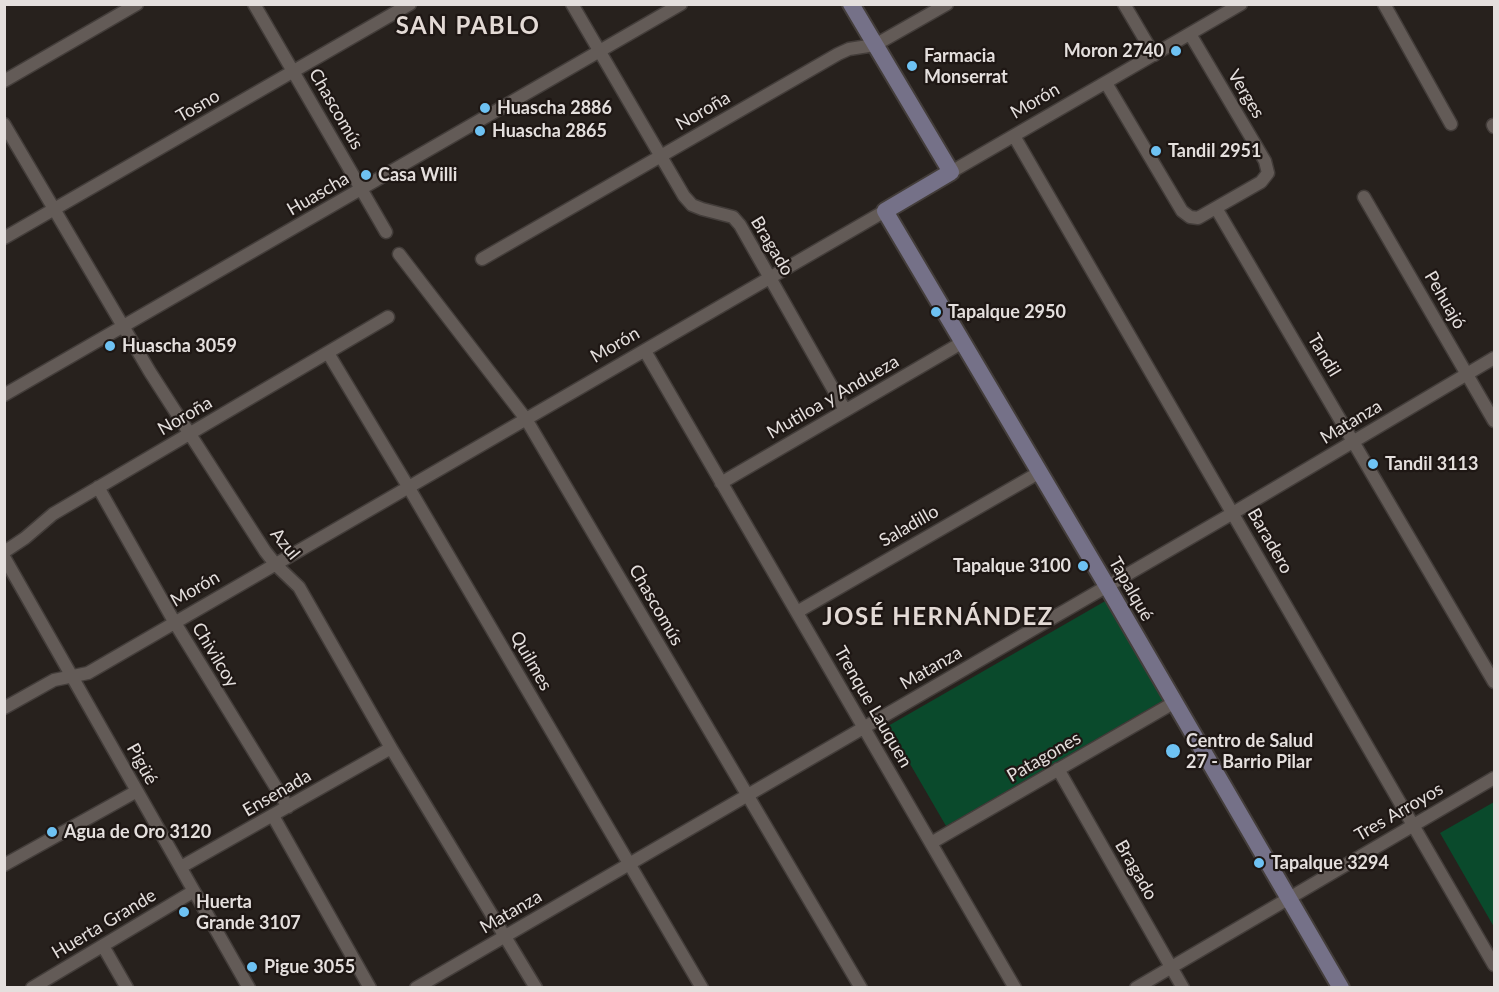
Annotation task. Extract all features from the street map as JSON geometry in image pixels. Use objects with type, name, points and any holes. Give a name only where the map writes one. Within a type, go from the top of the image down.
[{"type":"main road","points":[[851,4],[951,172]]},
{"type":"main road","name":"Morón","points":[[885,211],[951,172]]},
{"type":"main road","name":"Tapalqué","points":[[885,211],[1341,987]]},
{"type":"street","points":[[4,81],[137,4]]},
{"type":"street","name":"Chascomús","points":[[254,4],[386,232]]},
{"type":"street","name":"Tosno","points":[[4,238],[410,4]]},
{"type":"street","name":"Bragado","points":[[572,4],[684,196],[692,205],[733,217],[740,225],[845,410]]},
{"type":"street","name":"Huascha","points":[[4,395],[681,4]]},
{"type":"street","name":"Noroña","points":[[482,259],[838,54],[849,49],[875,45],[947,4]]},
{"type":"street","points":[[1125,4],[1154,54]]},
{"type":"street","name":"Morón","points":[[951,172],[1240,4]]},
{"type":"street","points":[[1384,4],[1451,124]]},
{"type":"street","name":"Verges","points":[[1190,34],[1265,161],[1268,173],[1261,182],[1216,208]]},
{"type":"street","points":[[1106,83],[1182,212],[1190,217],[1198,218],[1216,208]]},
{"type":"street","name":"Azul","points":[[4,124],[150,372],[265,551],[299,588],[391,748],[536,987]]},
{"type":"street","name":"Baradero","points":[[1014,136],[1494,965]]},
{"type":"street","name":"Pehuajó","points":[[1364,197],[1494,422]]},
{"type":"street","name":"Tandil","points":[[1216,208],[1494,682]]},
{"type":"street","name":"Morón","points":[[4,708],[54,680],[88,673],[885,211]]},
{"type":"street","name":"Chascomús","points":[[399,254],[526,419],[861,987]]},
{"type":"street","name":"Noroña","points":[[4,552],[26,538],[53,514],[388,317]]},
{"type":"street","name":"Mutiloa y Andueza","points":[[722,483],[963,342]]},
{"type":"street","name":"Trenque Lauquen","points":[[645,351],[1016,987]]},
{"type":"street","name":"Quilmes","points":[[328,353],[702,987]]},
{"type":"street","name":"Matanza","points":[[416,987],[1233,513],[1494,358]]},
{"type":"street","name":"Saladillo","points":[[797,612],[1040,472]]},
{"type":"street","name":"Chivilcoy","points":[[98,488],[175,623],[288,807]]},
{"type":"street","name":"Pigüé","points":[[4,557],[249,987]]},
{"type":"street","name":"Patagones","points":[[931,843],[1175,702]]},
{"type":"street","name":"Ensenada","points":[[181,867],[391,748]]},
{"type":"street","name":"Bragado","points":[[1058,770],[1183,987]]},
{"type":"street","name":"Tres Arroyos","points":[[1136,987],[1494,778]]},
{"type":"street","points":[[4,865],[137,791]]},
{"type":"street","points":[[273,816],[370,987]]},
{"type":"street","name":"Huerta Grande","points":[[32,987],[194,891]]},
{"type":"street","points":[[103,946],[126,987]]},
{"type":"green space","points":[[1114,596],[1171,696],[946,826],[888,726]]},
{"type":"green space","points":[[1494,802],[1494,927],[1440,833]]},
{"type":"place","name":"Moron 2740","points":[[1176,51]]},
{"type":"place","name":"Farmacia Monserrat","points":[[912,66]]},
{"type":"place","name":"Huascha 2886","points":[[485,108]]},
{"type":"place","name":"Huascha 2865","points":[[480,131]]},
{"type":"place","name":"Tandil 2951","points":[[1156,151]]},
{"type":"place","name":"Casa Willi","points":[[366,175]]},
{"type":"place","name":"Tapalque 2950","points":[[936,312]]},
{"type":"place","name":"Huascha 3059","points":[[110,346]]},
{"type":"place","name":"Tandil 3113","points":[[1373,464]]},
{"type":"place","name":"Tapalque 3100","points":[[1083,566]]},
{"type":"place","name":"Centro de Salud 27 - Barrio Pilar","points":[[1173,751]]},
{"type":"place","name":"Agua de Oro 3120","points":[[52,832]]},
{"type":"place","name":"Tapalque 3294","points":[[1259,863]]},
{"type":"place","name":"Huerta Grande 3107","points":[[184,912]]},
{"type":"place","name":"Pigue 3055","points":[[252,967]]},
{"type":"district","name":"SAN PABLO","points":[[468,26]]},
{"type":"district","name":"JOSÉ HERNÁNDEZ","points":[[938,617]]}]
